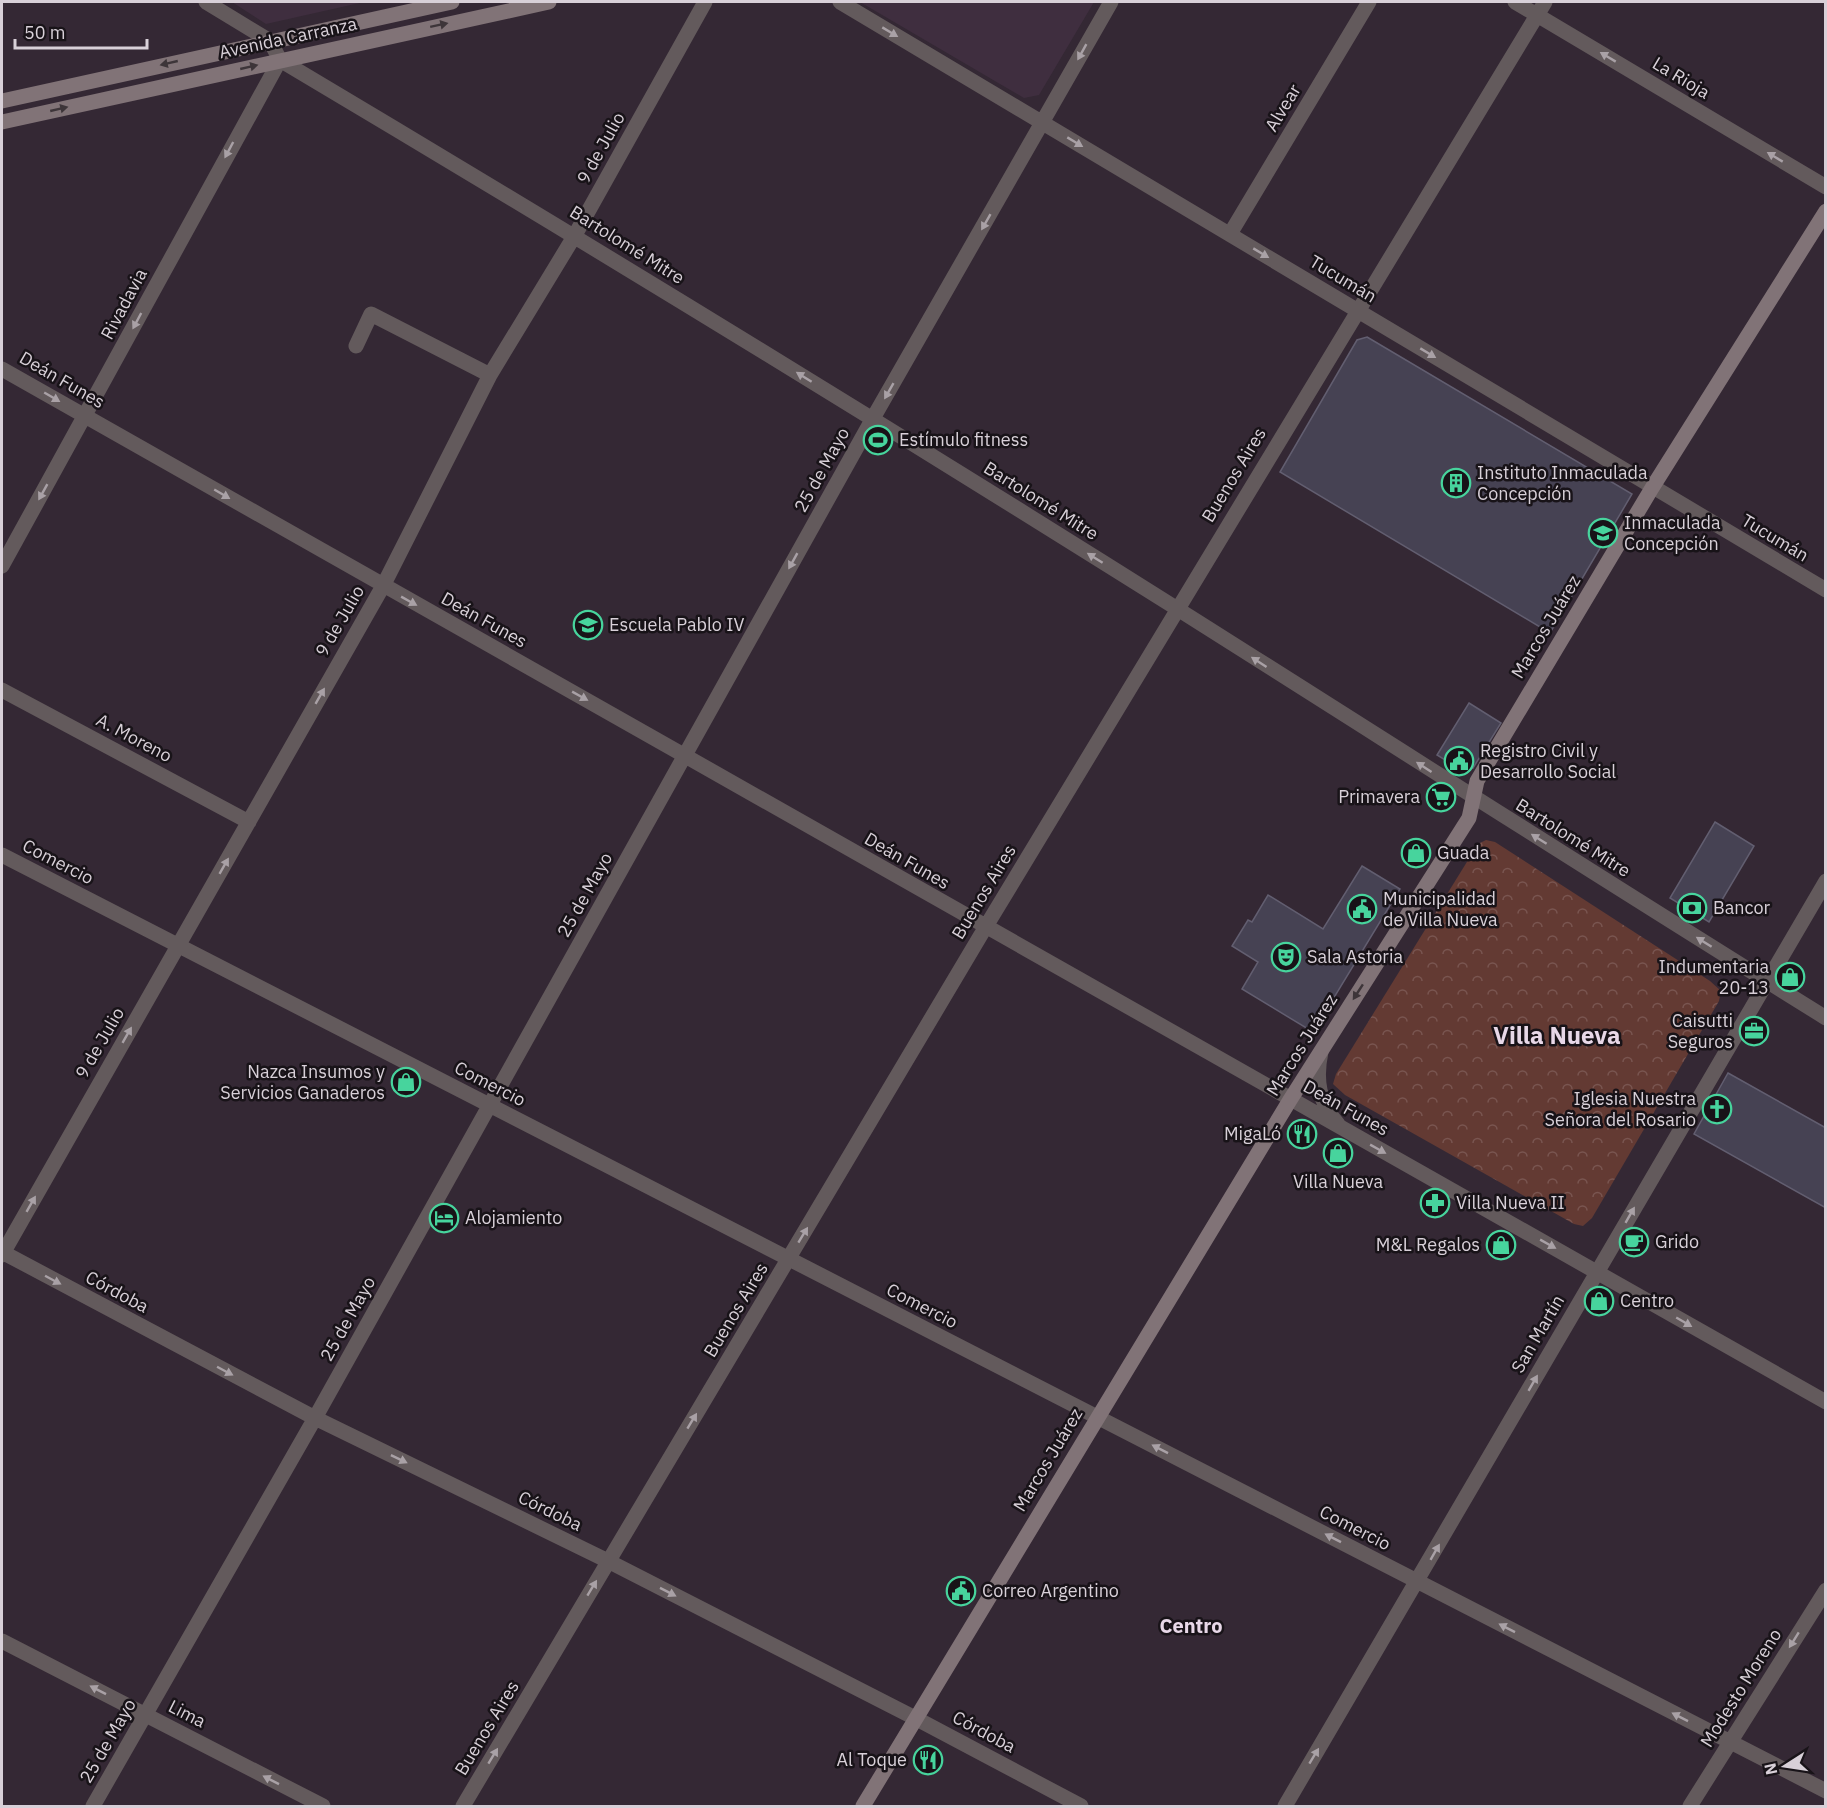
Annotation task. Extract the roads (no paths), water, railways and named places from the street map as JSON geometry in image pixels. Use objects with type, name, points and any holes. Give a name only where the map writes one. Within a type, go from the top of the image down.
[{"type":"main road","name":"Avenida Carranza","points":[[2,101],[452,2]]},
{"type":"main road","name":"Avenida Carranza","points":[[2,122],[549,2]]},
{"type":"main road","name":"Marcos Juárez","points":[[863,1806],[1321,1049],[1469,818],[1477,781],[1652,488],[1826,212]]},
{"type":"street","points":[[206,2],[270,41],[280,60]]},
{"type":"street","name":"9 de Julio","points":[[2,1253],[383,586],[490,375],[575,235],[705,2]]},
{"type":"street","name":"Tucumán","points":[[840,2],[1826,590]]},
{"type":"street","name":"25 de Mayo","points":[[93,1806],[315,1418],[872,420],[1111,2]]},
{"type":"street","name":"Alvear","points":[[1230,234],[1369,2]]},
{"type":"street","name":"La Rioja","points":[[1515,2],[1541,8],[1826,187]]},
{"type":"street","name":"Buenos Aires","points":[[463,1806],[985,928],[1356,310],[1541,8]]},
{"type":"street","name":"Bartolomé Mitre","points":[[280,60],[575,235],[1177,609],[1473,798],[1826,1018]]},
{"type":"street","name":"Rivadavia","points":[[2,566],[280,60]]},
{"type":"street","points":[[356,346],[371,314],[490,375]]},
{"type":"street","name":"Deán Funes","points":[[2,369],[383,586],[686,754],[985,928],[1826,1402]]},
{"type":"street","name":"A. Moreno","points":[[2,690],[249,822]]},
{"type":"street","name":"Comercio","points":[[2,855],[1826,1791]]},
{"type":"street","name":"San Martín","points":[[1285,1806],[1826,881]]},
{"type":"street","points":[[1321,1049],[1318,1087],[1326,1108],[1343,1129]]},
{"type":"street","name":"Córdoba","points":[[2,1253],[315,1418],[608,1561],[1081,1806]]},
{"type":"street","name":"Modesto Moreno","points":[[1690,1806],[1826,1590]]},
{"type":"street","name":"Lima","points":[[2,1641],[323,1806]]},
{"type":"place","name":"Estímulo fitness","points":[[878,440]]},
{"type":"place","name":"Instituto Inmaculada Concepción","points":[[1456,483]]},
{"type":"place","name":"Inmaculada Concepción","points":[[1603,533]]},
{"type":"place","name":"Escuela Pablo IV","points":[[588,625]]},
{"type":"place","name":"Registro Civil y Desarrollo Social","points":[[1459,761]]},
{"type":"place","name":"Primavera","points":[[1441,797]]},
{"type":"place","name":"Guada","points":[[1416,853]]},
{"type":"place","name":"Bancor","points":[[1692,908]]},
{"type":"place","name":"Municipalidad de Villa Nueva","points":[[1362,909]]},
{"type":"place","name":"Sala Astoria","points":[[1286,957]]},
{"type":"place","name":"Indumentaria 20-13","points":[[1790,977]]},
{"type":"place","name":"Caisutti Seguros","points":[[1754,1031]]},
{"type":"place","name":"Nazca Insumos y Servicios Ganaderos","points":[[406,1082]]},
{"type":"place","name":"Iglesia Nuestra Señora del Rosario","points":[[1717,1109]]},
{"type":"place","name":"MigaLó","points":[[1302,1134]]},
{"type":"place","name":"Villa Nueva","points":[[1338,1153]]},
{"type":"place","name":"Villa Nueva II","points":[[1435,1203]]},
{"type":"place","name":"Alojamiento","points":[[444,1218]]},
{"type":"place","name":"Grido","points":[[1634,1242]]},
{"type":"place","name":"M&L Regalos","points":[[1501,1245]]},
{"type":"place","name":"Centro","points":[[1599,1301]]},
{"type":"place","name":"Correo Argentino","points":[[961,1591]]},
{"type":"place","name":"Al Toque","points":[[928,1760]]},
{"type":"district","name":"Villa Nueva","points":[[1557,1036]]},
{"type":"district","name":"Centro","points":[[1191,1626]]}]
